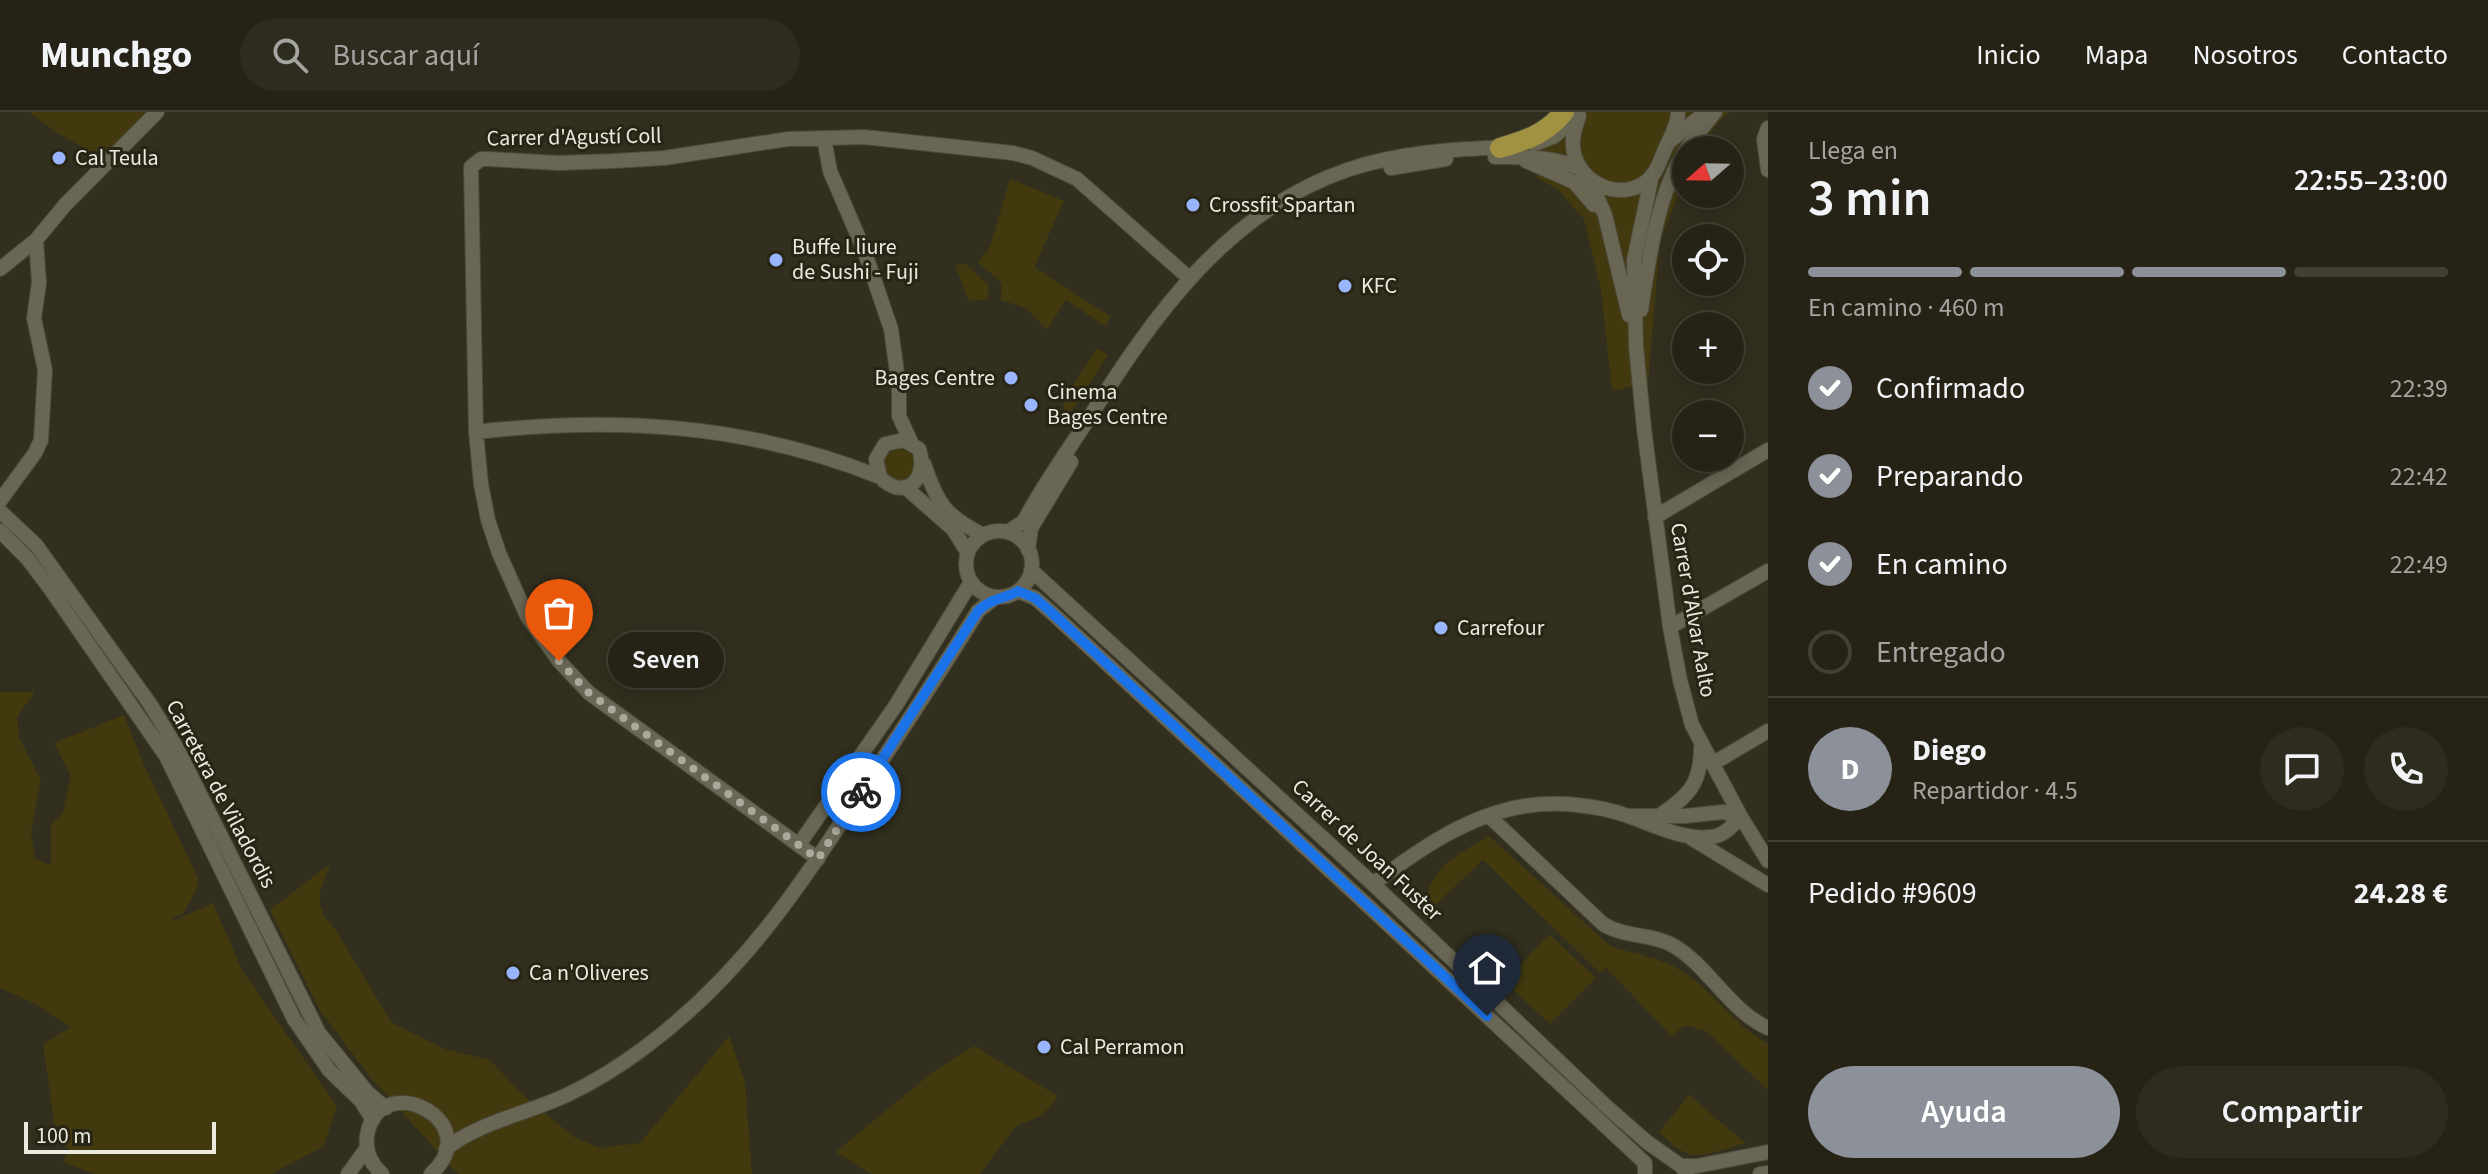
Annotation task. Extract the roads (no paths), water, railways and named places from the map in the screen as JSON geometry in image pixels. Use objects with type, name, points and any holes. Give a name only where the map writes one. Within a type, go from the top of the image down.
[{"type":"highway","points":[[1505,152],[1574,114]]},
{"type":"street","points":[[0,269],[36,240],[65,205],[157,112]]},
{"type":"street","name":"Carrer d'Alvar Aalto","points":[[1678,112],[1669,141],[1652,175],[1634,260],[1636,346],[1655,517],[1670,627],[1686,704],[1700,742],[1768,861]]},
{"type":"street","points":[[1669,141],[1706,112]]},
{"type":"street","name":"Carrer d'Alvar Aalto","points":[[1636,346],[1656,227],[1668,185],[1679,161],[1715,112]]},
{"type":"street","points":[[1574,114],[1572,141],[1579,168]]},
{"type":"street","points":[[1768,128],[1764,139],[1768,170]]},
{"type":"street","points":[[824,138],[830,171],[873,273],[891,329],[898,372],[899,416],[911,442],[919,449],[932,488],[945,511],[959,523],[983,535]]},
{"type":"street","name":"Carrer d'Agustí Coll","points":[[476,432],[470,175],[475,162],[488,159],[559,163],[652,159],[788,139],[824,138],[876,138],[1013,153],[1032,158],[1077,179],[1189,278]]},
{"type":"street","points":[[1008,532],[1024,521],[1134,348],[1189,278],[1250,222],[1319,182],[1346,171],[1415,153],[1505,152],[1560,160],[1579,168]]},
{"type":"street","points":[[975,586],[996,597],[1018,591],[1031,570],[1028,550],[1031,528],[1141,354],[1171,313],[1236,244],[1255,229],[1307,199],[1368,173],[1505,152],[1574,182],[1592,203],[1611,235]]},
{"type":"street","name":"Carrer d'Alvar Aalto","points":[[1579,168],[1590,181],[1605,215],[1636,346]]},
{"type":"street","points":[[1590,181],[1612,190],[1629,189],[1652,175]]},
{"type":"street","points":[[0,501],[41,440],[45,370],[34,318],[39,283],[36,240]]},
{"type":"street","points":[[818,859],[589,693],[552,652],[527,616],[499,553],[481,484],[476,432],[567,424],[656,425],[780,444],[832,458],[880,477],[889,485],[905,487],[921,475],[924,464]]},
{"type":"street","points":[[880,477],[876,459],[885,444],[897,439],[911,442]]},
{"type":"street","points":[[1655,517],[1768,450]]},
{"type":"street","points":[[905,487],[953,529],[968,553]]},
{"type":"street","name":"Carretera de Viladordis","points":[[0,511],[36,545],[150,704],[178,750],[319,1033],[367,1092],[386,1108]]},
{"type":"street","name":"Carretera de Viladordis","points":[[0,531],[49,587],[166,756],[294,1019],[329,1070],[361,1101],[373,1120]]},
{"type":"street","points":[[978,611],[975,586],[966,568],[968,553],[974,542],[996,531],[1008,532],[1020,539],[1028,550]]},
{"type":"street","name":"Carrer de Joan Fuster","points":[[1031,570],[1373,884],[1608,1108],[1680,1167]]},
{"type":"street","points":[[1670,627],[1768,571]]},
{"type":"street","points":[[800,843],[975,586]]},
{"type":"street","name":"Carrer de Joan Fuster","points":[[1018,591],[1035,598],[1050,611],[1572,1095],[1645,1163],[1646,1174]]},
{"type":"street","points":[[431,1174],[466,1134],[566,1095],[612,1071],[717,986],[764,934],[818,859],[978,611],[996,597]]},
{"type":"street","points":[[1712,764],[1768,731]]},
{"type":"street","points":[[1658,817],[1681,801],[1694,785],[1701,760],[1700,742]]},
{"type":"street","points":[[1373,884],[1436,840],[1489,816],[1524,806],[1551,804],[1630,816],[1723,812],[1741,817]]},
{"type":"street","points":[[1489,816],[1603,924],[1620,932],[1673,945],[1748,1015],[1768,1028]]},
{"type":"street","points":[[1630,816],[1687,836],[1768,885]]},
{"type":"street","points":[[1687,836],[1721,835],[1741,817]]},
{"type":"street","points":[[1750,831],[1768,835]]},
{"type":"street","points":[[381,1173],[370,1159],[368,1133],[373,1120],[386,1108],[400,1103],[420,1105],[434,1113],[443,1126],[466,1134]]},
{"type":"street","points":[[443,1126],[444,1161]]},
{"type":"street","points":[[348,1174],[367,1148]]},
{"type":"street","points":[[1646,1174],[1659,1162],[1680,1167],[1697,1166],[1768,1152]]},
{"type":"street","points":[[358,1174],[381,1173]]},
{"type":"street","points":[[1760,1174],[1768,1173]]},
{"type":"place","name":"Cal Teula","points":[[59,158]]},
{"type":"place","name":"Crossfit Spartan","points":[[1193,205]]},
{"type":"place","name":"Buffe Lliure de Sushi - Fuji","points":[[776,260]]},
{"type":"place","name":"KFC","points":[[1345,286]]},
{"type":"place","name":"Bages Centre","points":[[1011,378]]},
{"type":"place","name":"Cinema Bages Centre","points":[[1031,405]]},
{"type":"place","name":"Carrefour","points":[[1441,628]]},
{"type":"place","name":"Seven","points":[[559,661]]},
{"type":"place","name":"Ca n'Oliveres","points":[[513,973]]},
{"type":"place","name":"Cal Perramon","points":[[1044,1047]]}]
